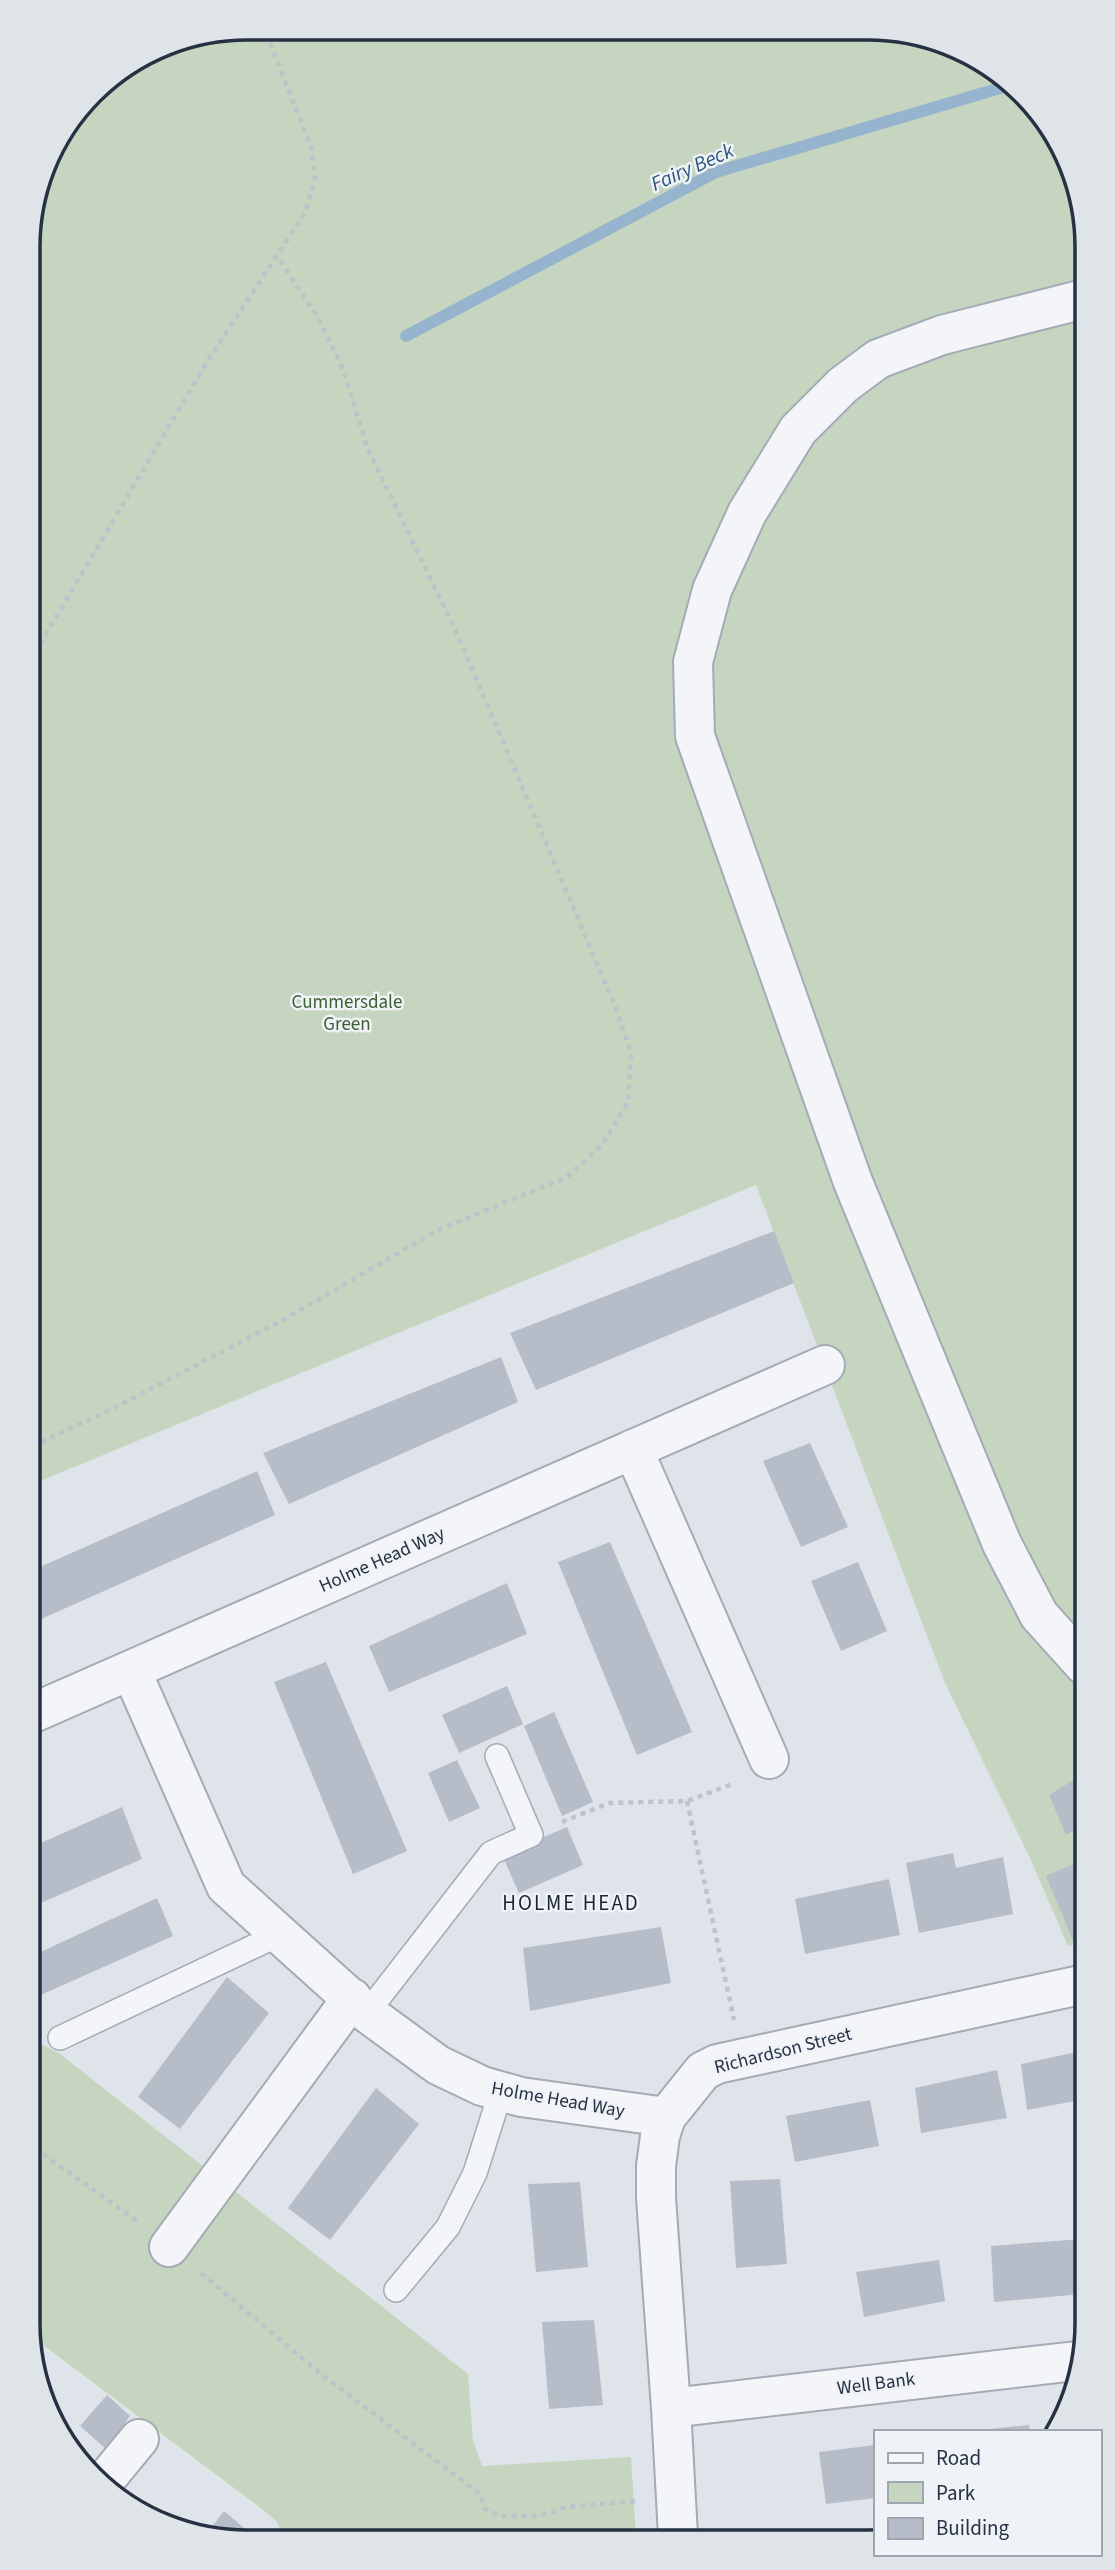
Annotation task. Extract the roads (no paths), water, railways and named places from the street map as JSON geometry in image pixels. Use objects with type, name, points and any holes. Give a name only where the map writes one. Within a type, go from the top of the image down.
[{"type":"street","points":[[1074,1654],[1039,1615],[1002,1544],[853,1182],[695,736],[694,662],[712,590],[747,513],[798,430],[843,385],[878,359],[914,344],[1075,301]]},
{"type":"street","name":"Holme Head Way","points":[[40,1710],[825,1364]]},
{"type":"street","points":[[633,1449],[769,1759]]},
{"type":"street","name":"Holme Head Way","points":[[131,1670],[226,1886],[360,2005],[438,2065],[482,2086],[521,2097],[666,2117]]},
{"type":"street","name":"Richardson Street","points":[[678,2530],[656,2198],[656,2166],[666,2117],[703,2071],[718,2064],[1074,1986]]},
{"type":"street","points":[[169,2246],[360,2005]]},
{"type":"street","name":"Well Bank","points":[[671,2408],[1071,2362]]},
{"type":"street","points":[[109,2476],[139,2439]]},
{"type":"lane","points":[[360,2005],[491,1853],[531,1835],[497,1756]]},
{"type":"lane","points":[[60,2038],[280,1934]]},
{"type":"lane","points":[[396,2290],[448,2227],[475,2173],[501,2091]]},
{"type":"waterway","name":"Fairy Beck","points":[[406,336],[716,172],[999,88]]},
{"type":"district","name":"HOLME HEAD","points":[[571,1903]]},
{"type":"park label","name":"Cummersdale Green","points":[[347,1013]]}]
